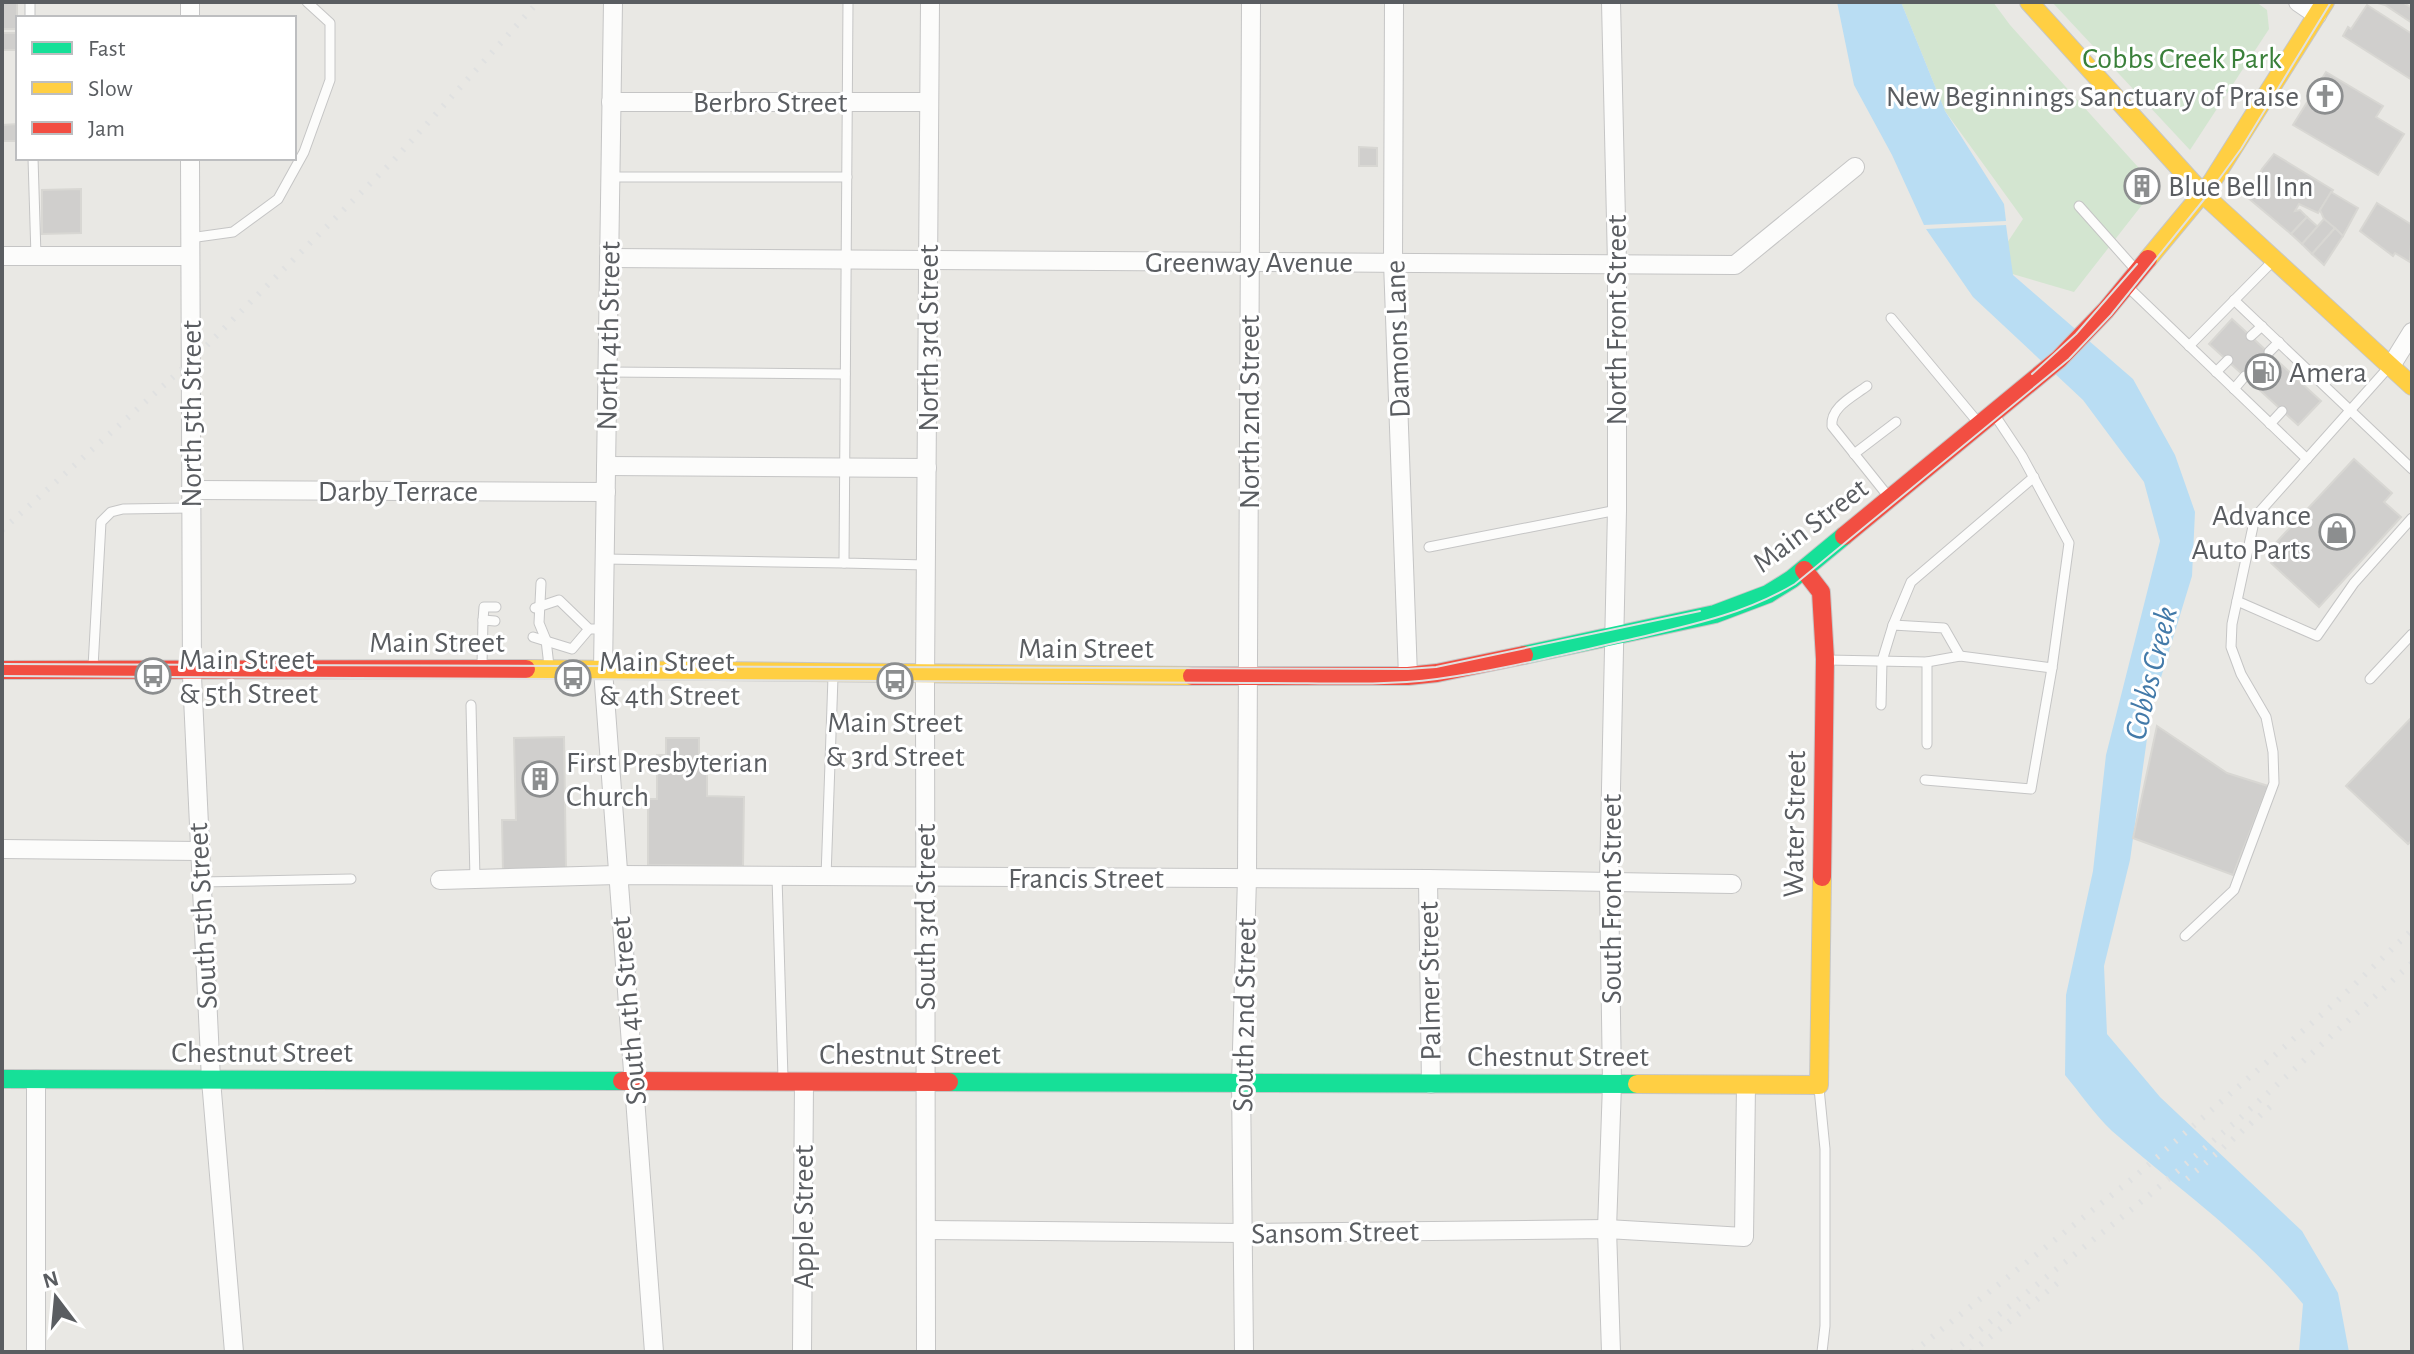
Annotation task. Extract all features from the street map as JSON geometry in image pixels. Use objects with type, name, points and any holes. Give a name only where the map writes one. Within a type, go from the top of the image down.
[{"type":"main road","points":[[2029,2],[2203,194],[2412,386]]},
{"type":"main road","name":"Main Street","points":[[2,670],[549,669],[1408,676],[1437,673],[1715,614],[1768,594],[1804,570],[2071,348],[2203,194],[2321,8]]},
{"type":"main road","name":"Water Street","points":[[1804,570],[1821,592],[1825,659],[1819,1085]]},
{"type":"main road","name":"Chestnut Street","points":[[2,1079],[1819,1085]]},
{"type":"street","name":"North 4th Street","points":[[603,670],[596,629],[605,559],[613,2]]},
{"type":"street","name":"North 3rd Street","points":[[925,674],[930,2]]},
{"type":"street","name":"North 2nd Street","points":[[1247,677],[1251,2]]},
{"type":"street","name":"Damons Lane","points":[[1394,2],[1393,262],[1408,676]]},
{"type":"street","name":"North Front Street","points":[[1611,2],[1617,264],[1617,510],[1613,637]]},
{"type":"street","points":[[2298,2],[2321,8]]},
{"type":"street","name":"Berbro Street","points":[[611,102],[929,102]]},
{"type":"street","name":"North 5th Street","points":[[190,160],[192,670]]},
{"type":"street","name":"Greenway Avenue","points":[[609,258],[1735,265],[1855,167]]},
{"type":"street","points":[[2,256],[190,247]]},
{"type":"street","points":[[2391,366],[2412,332]]},
{"type":"street","points":[[606,466],[927,468]]},
{"type":"street","name":"Darby Terrace","points":[[191,499],[606,492]]},
{"type":"street","name":"South Front Street","points":[[1611,1352],[1607,1229],[1612,1084],[1609,881],[1613,637]]},
{"type":"street","name":"South 5th Street","points":[[192,670],[211,1080],[234,1352]]},
{"type":"street","name":"South 4th Street","points":[[603,670],[654,1352]]},
{"type":"street","name":"South 3rd Street","points":[[925,674],[926,1352]]},
{"type":"street","name":"South 2nd Street","points":[[1244,1352],[1241,1083],[1247,878],[1247,677]]},
{"type":"street","points":[[2,849],[199,851]]},
{"type":"street","name":"Francis Street","points":[[440,880],[617,875],[1428,879],[1732,884]]},
{"type":"street","name":"Palmer Street","points":[[1428,879],[1431,1084]]},
{"type":"street","points":[[36,1079],[36,1352]]},
{"type":"street","name":"Apple Street","points":[[802,1352],[804,1082]]},
{"type":"street","name":"Sansom Street","points":[[926,1230],[1243,1233],[1607,1229],[1744,1237],[1746,1085]]},
{"type":"lane","points":[[190,247],[233,232],[278,199],[304,152],[330,80],[330,23],[307,2]]},
{"type":"lane","points":[[844,563],[848,2]]},
{"type":"lane","points":[[33,160],[36,256]]},
{"type":"lane","points":[[610,177],[847,177]]},
{"type":"lane","points":[[2079,206],[2132,279],[2189,346],[2307,459]]},
{"type":"lane","points":[[2189,346],[2275,260]]},
{"type":"lane","points":[[2234,300],[2412,469]]},
{"type":"lane","points":[[1891,318],[1987,419],[2034,477],[2069,543],[2031,789],[1925,780]]},
{"type":"lane","points":[[2251,336],[2262,326]]},
{"type":"lane","points":[[2269,352],[2279,342]]},
{"type":"lane","points":[[2216,372],[2228,360]]},
{"type":"lane","points":[[2185,936],[2234,890],[2274,783],[2273,752],[2266,717],[2241,674],[2231,647],[2232,624],[2255,517],[2391,366]]},
{"type":"lane","points":[[607,372],[845,374]]},
{"type":"lane","points":[[2234,389],[2245,376]]},
{"type":"lane","points":[[2305,386],[2313,377]]},
{"type":"lane","points":[[1867,386],[1835,411],[1832,426],[1890,498]]},
{"type":"lane","points":[[2270,424],[2282,411]]},
{"type":"lane","points":[[1854,454],[1896,422]]},
{"type":"lane","points":[[1881,705],[1882,661],[1911,582],[2034,477]]},
{"type":"lane","points":[[93,670],[101,522],[111,512],[191,499]]},
{"type":"lane","points":[[1429,547],[1617,510]]},
{"type":"lane","points":[[2237,601],[2317,636],[2354,583],[2412,518]]},
{"type":"lane","points":[[605,559],[926,565]]},
{"type":"lane","points":[[541,583],[536,623],[546,640],[549,669]]},
{"type":"lane","points":[[533,637],[572,649],[596,629],[559,600],[537,608]]},
{"type":"lane","points":[[482,670],[484,607],[496,607]]},
{"type":"lane","points":[[483,620],[495,621]]},
{"type":"lane","points":[[1893,625],[1944,628],[1960,656]]},
{"type":"lane","points":[[2370,679],[2412,634]]},
{"type":"lane","points":[[483,637],[495,637]]},
{"type":"lane","points":[[1825,659],[1927,662],[1960,656],[2052,668]]},
{"type":"lane","points":[[1927,662],[1927,744]]},
{"type":"lane","points":[[826,877],[833,672]]},
{"type":"lane","points":[[471,705],[475,879]]},
{"type":"lane","points":[[777,877],[783,1082]]},
{"type":"lane","points":[[200,882],[351,879]]},
{"type":"lane","points":[[1819,1085],[1825,1149],[1825,1326],[1822,1352]]},
{"type":"green space","name":"Cobbs Creek Park","points":[[1901,2],[1993,2],[2010,25],[2156,187],[2074,292],[2002,271],[1999,255],[2023,219],[1945,111]]},
{"type":"green space","name":"Cobbs Creek Park","points":[[2052,2],[2256,2],[2267,10],[2269,29],[2190,150]]},
{"type":"water","points":[[1837,2],[1901,2],[1945,111],[2004,204],[2006,221],[1924,225],[1892,155],[1854,85]]},
{"type":"water","name":"Cobbs Creek","points":[[2006,225],[2013,275],[2133,379],[2175,455],[2195,512],[2192,576],[2151,710],[2130,860],[2104,966],[2107,1034],[2160,1097],[2302,1231],[2338,1293],[2349,1352],[2299,1352],[2303,1304],[2236,1235],[2112,1131],[2065,1075],[2066,995],[2093,871],[2106,755],[2160,541],[2144,482],[2083,400],[1973,297],[1926,229]]},
{"type":"building","points":[[2,2],[17,2],[16,29],[2,29]]},
{"type":"building","points":[[2374,2],[2402,2],[2412,8],[2412,23],[2385,5]]},
{"type":"building","points":[[2367,5],[2412,34],[2412,80],[2343,36]]},
{"type":"building","points":[[2,33],[16,33],[16,50],[2,50]]},
{"type":"building","points":[[2326,72],[2383,106],[2376,117],[2404,134],[2378,175],[2293,125]]},
{"type":"building","points":[[16,124],[16,141],[2,141],[2,125]]},
{"type":"building","points":[[1359,147],[1377,148],[1377,166],[1359,166]]},
{"type":"building","points":[[2274,154],[2333,190],[2318,213],[2299,204],[2295,211],[2300,210],[2307,217],[2291,234],[2247,197]]},
{"type":"building","name":"Blue Bell Inn","points":[[2140,173],[2155,187],[2144,198],[2129,184]]},
{"type":"building","points":[[81,189],[81,233],[42,234],[42,190]]},
{"type":"building","points":[[2331,192],[2358,208],[2343,236],[2324,219],[2320,210]]},
{"type":"building","points":[[2377,203],[2412,225],[2410,262],[2395,253],[2393,256],[2360,231]]},
{"type":"building","points":[[2307,217],[2318,227],[2302,244],[2291,234]]},
{"type":"building","points":[[2324,219],[2335,228],[2312,254],[2302,244]]},
{"type":"building","points":[[2335,228],[2343,236],[2324,265],[2312,254]]},
{"type":"building","points":[[2232,319],[2321,401],[2298,425],[2209,344]]},
{"type":"building","name":"Advance Auto Parts","points":[[2354,459],[2392,493],[2384,502],[2401,517],[2319,607],[2271,563],[2279,554],[2272,547]]},
{"type":"building","points":[[2412,717],[2412,840],[2408,844],[2346,786]]},
{"type":"building","points":[[2157,726],[2227,773],[2268,786],[2233,875],[2133,838]]},
{"type":"building","name":"First Presbyterian Church","points":[[564,737],[566,870],[503,872],[502,820],[516,820],[514,738]]},
{"type":"building","points":[[666,738],[699,738],[699,755],[707,755],[707,796],[744,797],[743,866],[648,865],[648,799],[657,799],[657,755],[666,755]]},
{"type":"tram line","points":[[2,676],[1390,683],[1437,679],[1509,666],[1714,618],[1755,604],[1795,584],[2069,359],[2111,315],[2206,197],[2241,149],[2331,2]]},
{"type":"tram line","points":[[2032,374],[2076,334],[2137,264]]},
{"type":"tram line","points":[[2,664],[1408,669],[1436,667],[1700,611]]},
{"type":"railway","points":[[2,530],[191,361],[393,161],[538,2]]},
{"type":"railway","points":[[1913,1352],[2132,1179],[2335,1003],[2412,930]]},
{"type":"railway","points":[[1952,1352],[2147,1197],[2239,1119],[2412,963]]},
{"type":"railway","points":[[2187,1179],[2271,1106]]},
{"type":"railway","points":[[1971,1352],[2059,1282]]},
{"type":"traffic: fast","points":[[1524,655],[1715,614],[1768,594],[1792,579],[1844,536]]},
{"type":"traffic: fast","points":[[2,1079],[622,1081]]},
{"type":"traffic: fast","points":[[949,1082],[1637,1084]]},
{"type":"traffic: slow","points":[[2029,2],[2203,194],[2412,386]]},
{"type":"traffic: slow","points":[[2148,259],[2211,183],[2325,2]]},
{"type":"traffic: slow","points":[[526,669],[1192,676]]},
{"type":"traffic: slow","points":[[1637,1084],[1819,1085],[1822,877]]},
{"type":"traffic: jam","points":[[1844,536],[2059,359],[2106,310],[2148,259]]},
{"type":"traffic: jam","points":[[1804,570],[1821,592],[1825,659],[1822,877]]},
{"type":"traffic: jam","points":[[1192,676],[1408,676],[1524,655]]},
{"type":"traffic: jam","points":[[2,670],[526,669]]},
{"type":"traffic: jam","points":[[622,1081],[949,1082]]},
{"type":"place","name":"New Beginnings Sanctuary of Praise","points":[[2325,96]]},
{"type":"place","name":"Blue Bell Inn","points":[[2142,186]]},
{"type":"place","name":"Amera","points":[[2263,372]]},
{"type":"place","name":"Advance Auto Parts","points":[[2337,532]]},
{"type":"place","name":"Main Street & 5th Street","points":[[153,676]]},
{"type":"place","name":"Main Street & 4th Street","points":[[573,678]]},
{"type":"place","name":"Main Street & 3rd Street","points":[[895,681]]},
{"type":"place","name":"First Presbyterian Church","points":[[540,779]]}]
